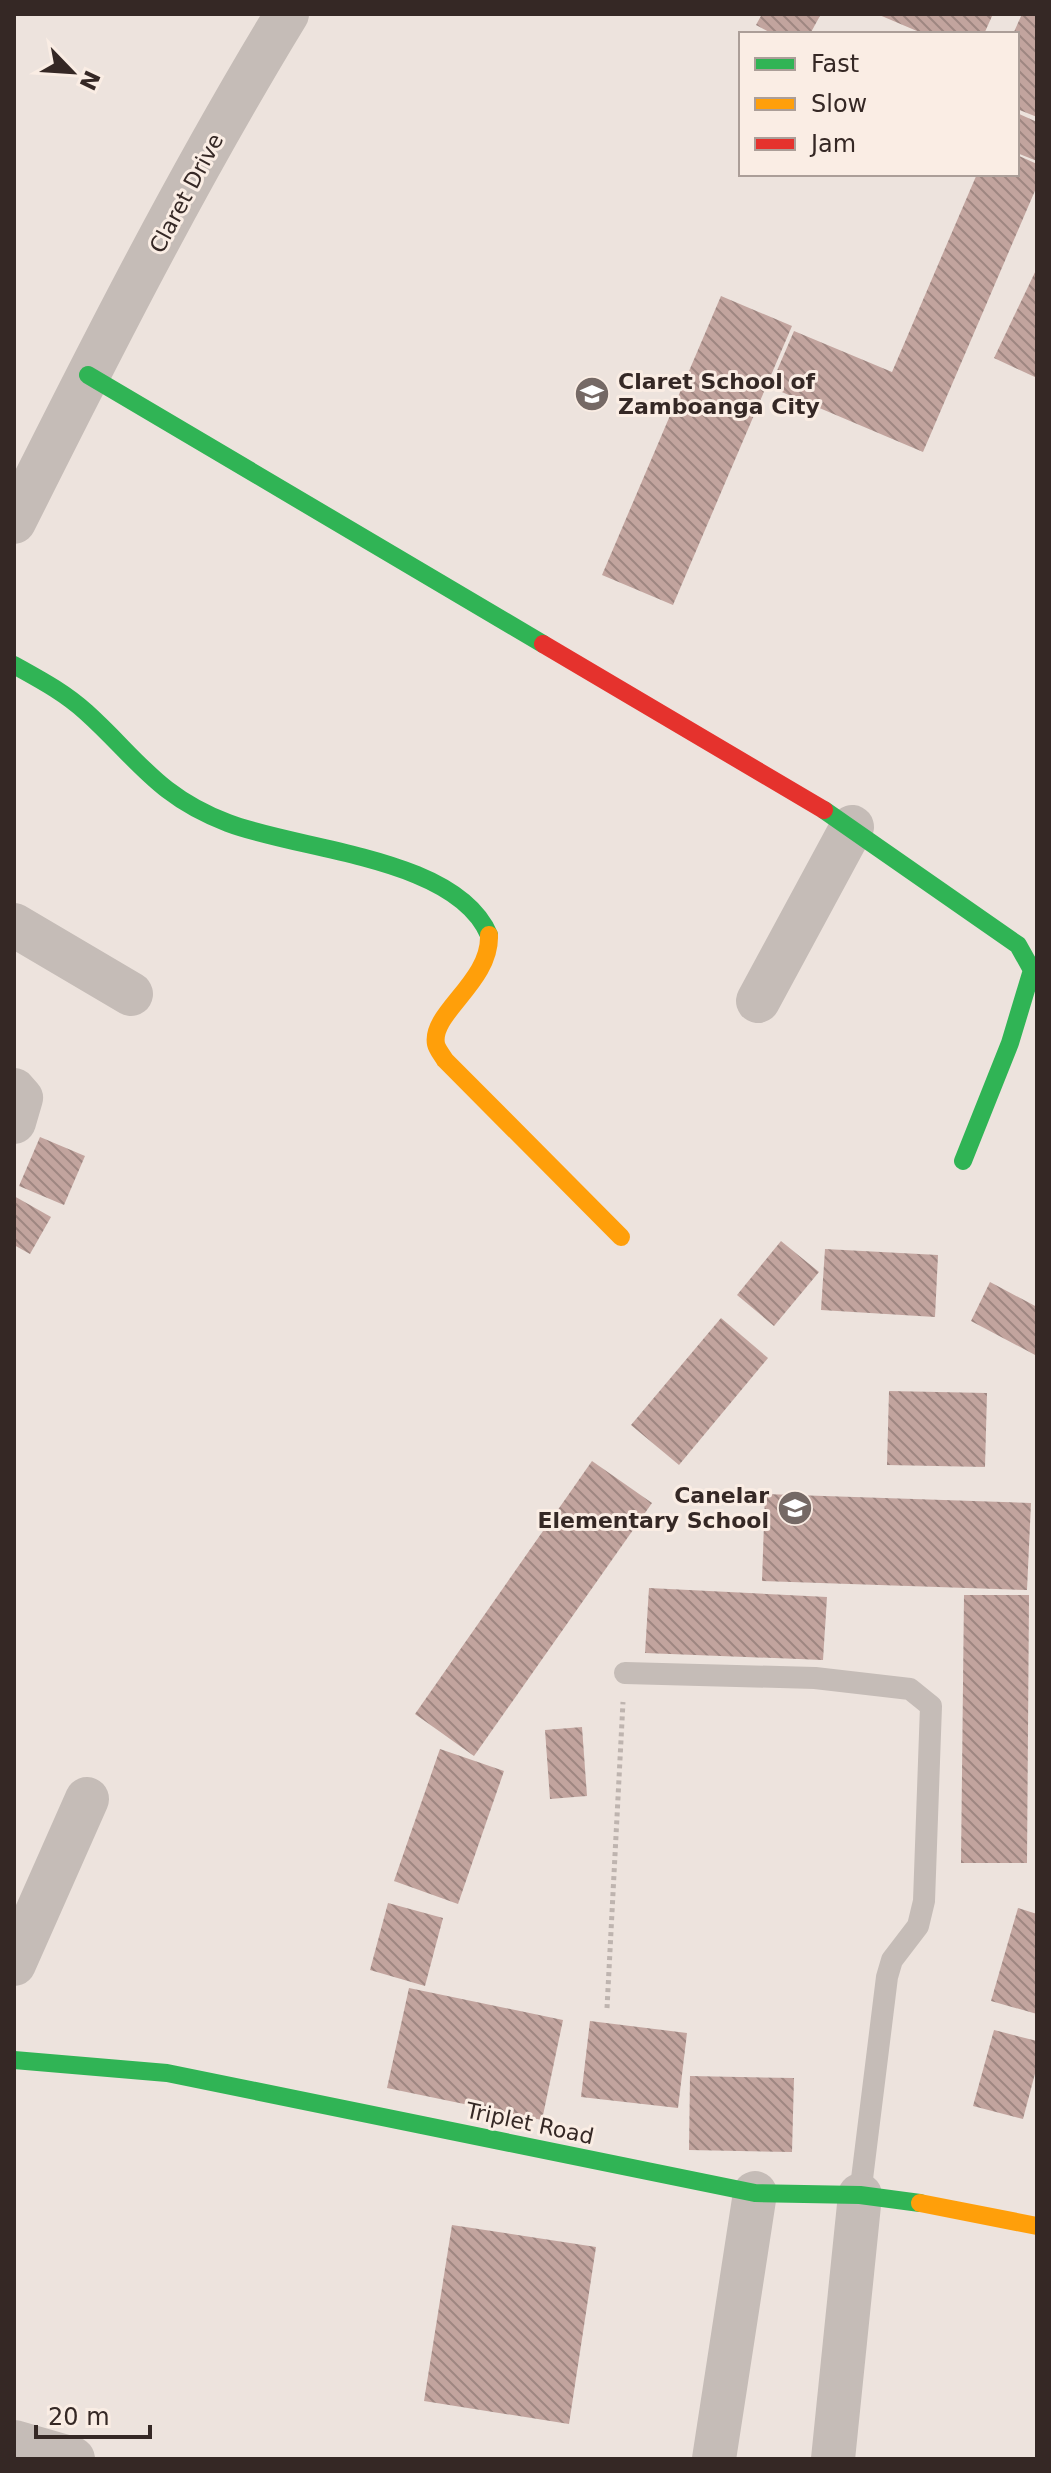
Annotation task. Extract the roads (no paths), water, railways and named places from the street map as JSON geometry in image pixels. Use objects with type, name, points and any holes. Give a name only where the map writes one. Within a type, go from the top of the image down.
[{"type":"street","name":"Claret Drive","points":[[14,522],[88,375],[251,73],[287,14]]},
{"type":"street","points":[[88,375],[852,827],[1024,952],[1032,970],[1025,1046],[963,1161]]},
{"type":"street","points":[[14,665],[86,712],[127,757],[167,791],[227,822],[280,841],[435,882],[460,894],[482,917],[487,936],[486,967],[450,1011],[437,1031],[436,1043],[445,1060],[621,1237]]},
{"type":"street","points":[[758,1001],[852,827]]},
{"type":"street","points":[[14,925],[131,994]]},
{"type":"street","points":[[14,1090],[21,1098],[14,1122]]},
{"type":"street","points":[[14,1964],[87,1799]]},
{"type":"street","name":"Triplet Road","points":[[14,2060],[58,2060],[167,2073],[755,2193],[860,2195],[1037,2226]]},
{"type":"street","points":[[714,2459],[755,2193]]},
{"type":"street","points":[[833,2459],[860,2195]]},
{"type":"street","points":[[14,2442],[73,2459]]},
{"type":"lane","points":[[625,1673],[815,1678],[910,1689],[931,1706],[924,1901],[918,1926],[892,1960],[887,1977],[860,2195]]},
{"type":"place","name":"Claret School of Zamboanga City","points":[[592,394]]},
{"type":"place","name":"Canelar Elementary School","points":[[795,1508]]}]
